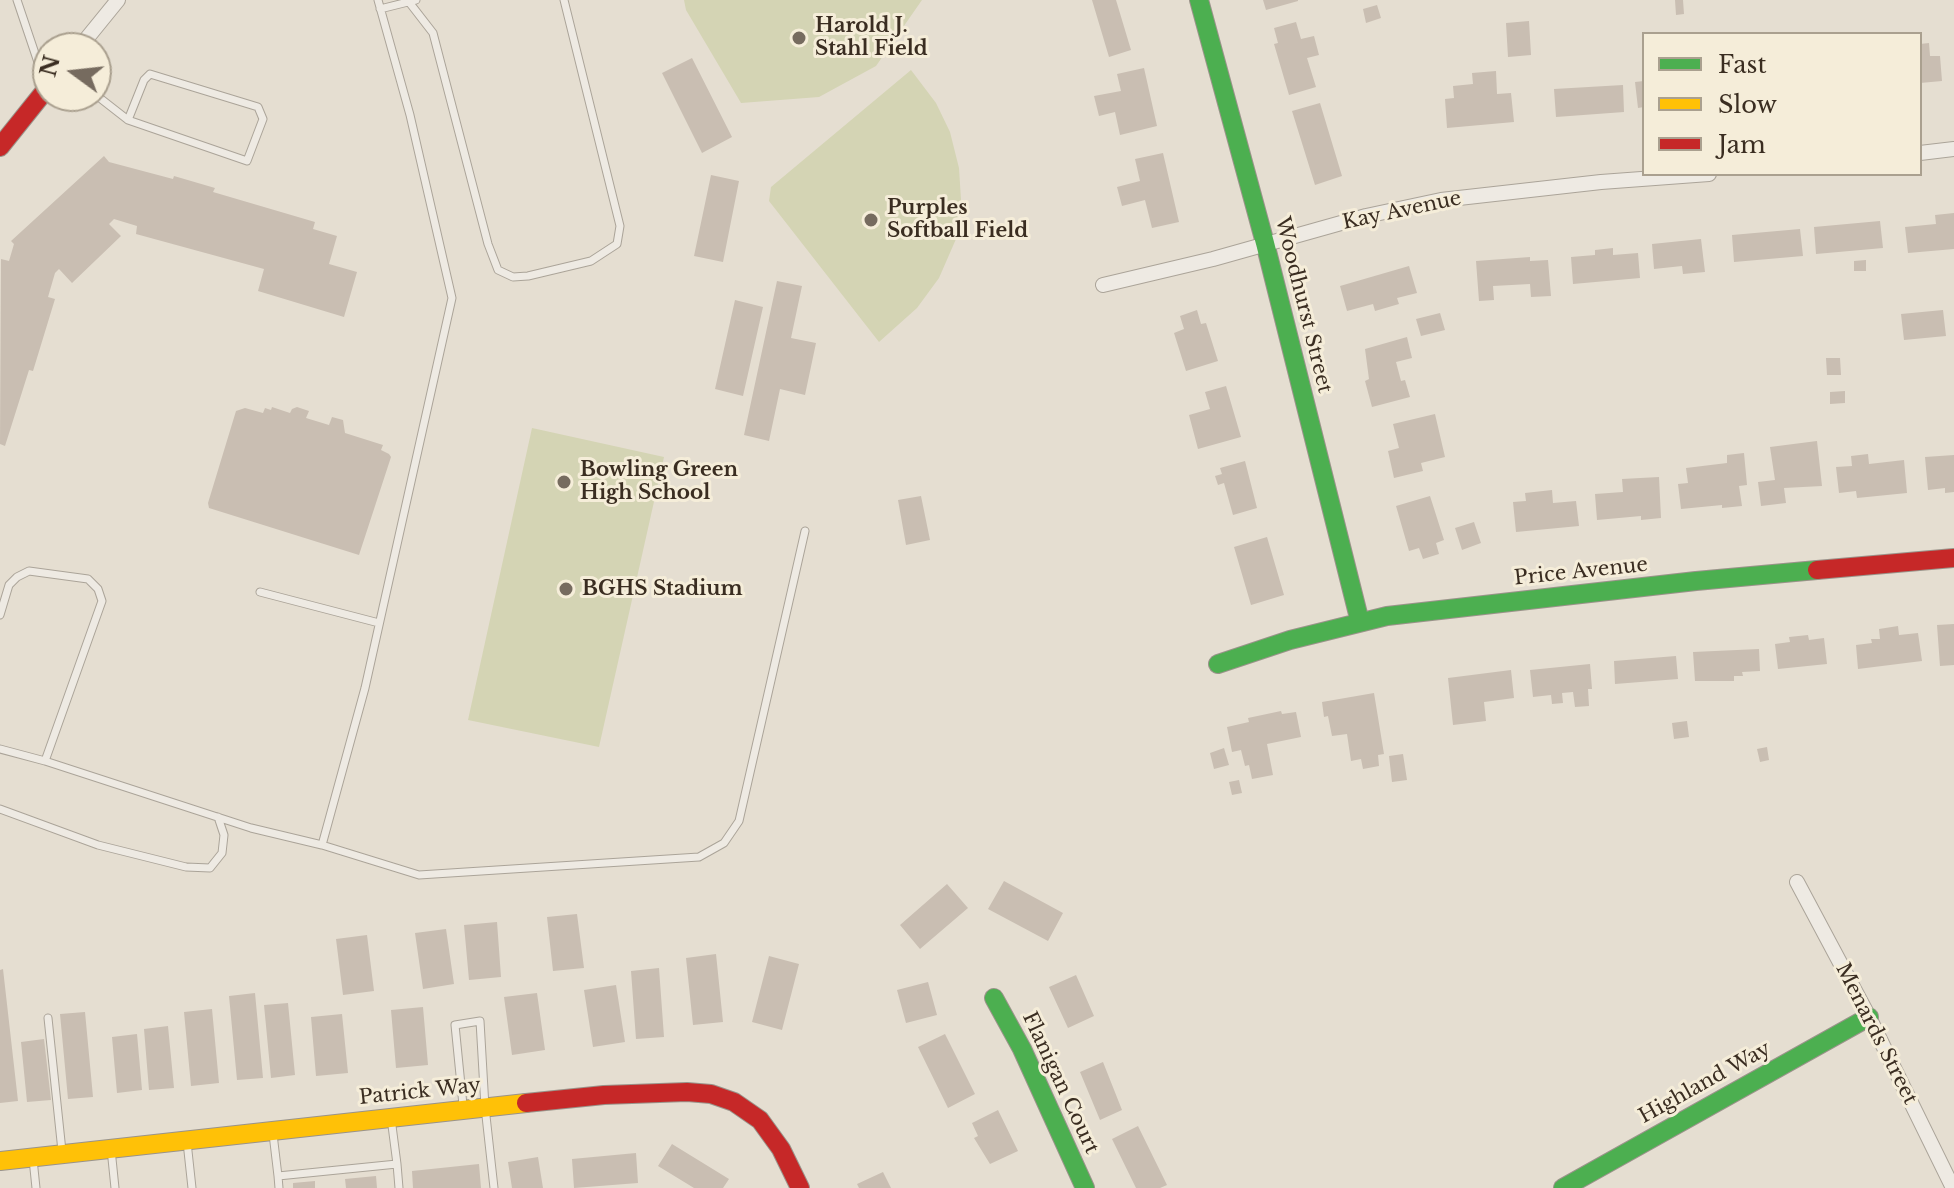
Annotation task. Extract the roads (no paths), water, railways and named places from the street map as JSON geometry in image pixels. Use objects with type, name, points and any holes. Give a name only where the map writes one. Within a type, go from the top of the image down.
[{"type":"street","points":[[92,32],[118,0]]},
{"type":"street","name":"Woodhurst Street","points":[[1199,0],[1265,243],[1360,622]]},
{"type":"street","points":[[3,140],[32,106]]},
{"type":"street","points":[[1922,153],[1954,149]]},
{"type":"street","name":"Kay Avenue","points":[[1103,285],[1213,259],[1366,216],[1441,200],[1682,176]]},
{"type":"street","name":"Price Avenue","points":[[1218,664],[1290,640],[1360,622],[1420,612],[1696,581],[1954,558]]},
{"type":"street","name":"Menards Street","points":[[1797,882],[1869,1017],[1953,1188]]},
{"type":"street","name":"Flanigan Court","points":[[994,998],[1022,1049],[1085,1188]]},
{"type":"street","name":"Highland Way","points":[[1563,1188],[1869,1017]]},
{"type":"street","name":"Patrick Way","points":[[0,1161],[464,1109],[661,1091],[711,1094],[744,1107],[760,1120],[781,1149],[800,1188]]},
{"type":"lane","points":[[17,0],[32,42]]},
{"type":"lane","points":[[322,845],[365,688],[452,298],[410,115],[378,0]]},
{"type":"lane","points":[[380,9],[413,1],[433,33],[488,244],[498,270],[513,277],[591,261],[617,244],[620,226],[564,0]]},
{"type":"lane","points":[[112,108],[128,120],[247,161],[263,119],[258,107],[150,74],[144,80],[128,120]]},
{"type":"lane","points":[[0,749],[251,828],[322,845],[419,875],[699,857],[724,843],[739,821],[805,531]]},
{"type":"lane","points":[[0,615],[9,585],[29,571],[88,579],[98,589],[102,601],[45,761]]},
{"type":"lane","points":[[260,592],[379,623]]},
{"type":"lane","points":[[0,809],[98,845],[186,867],[210,868],[222,853],[224,835],[218,817]]},
{"type":"lane","points":[[48,1018],[62,1153]]},
{"type":"lane","points":[[464,1109],[455,1025],[480,1021],[494,1188]]},
{"type":"lane","points":[[391,1117],[399,1188]]},
{"type":"lane","points":[[272,1130],[279,1188]]},
{"type":"lane","points":[[187,1139],[192,1188]]},
{"type":"lane","points":[[111,1147],[115,1188]]},
{"type":"lane","points":[[33,1156],[36,1188]]},
{"type":"lane","points":[[278,1176],[397,1164]]},
{"type":"place","name":"Harold J. Stahl Field","points":[[799,38]]},
{"type":"place","name":"Purples Softball Field","points":[[871,220]]},
{"type":"place","name":"Bowling Green High School","points":[[564,482]]},
{"type":"place","name":"BGHS Stadium","points":[[566,589]]}]
